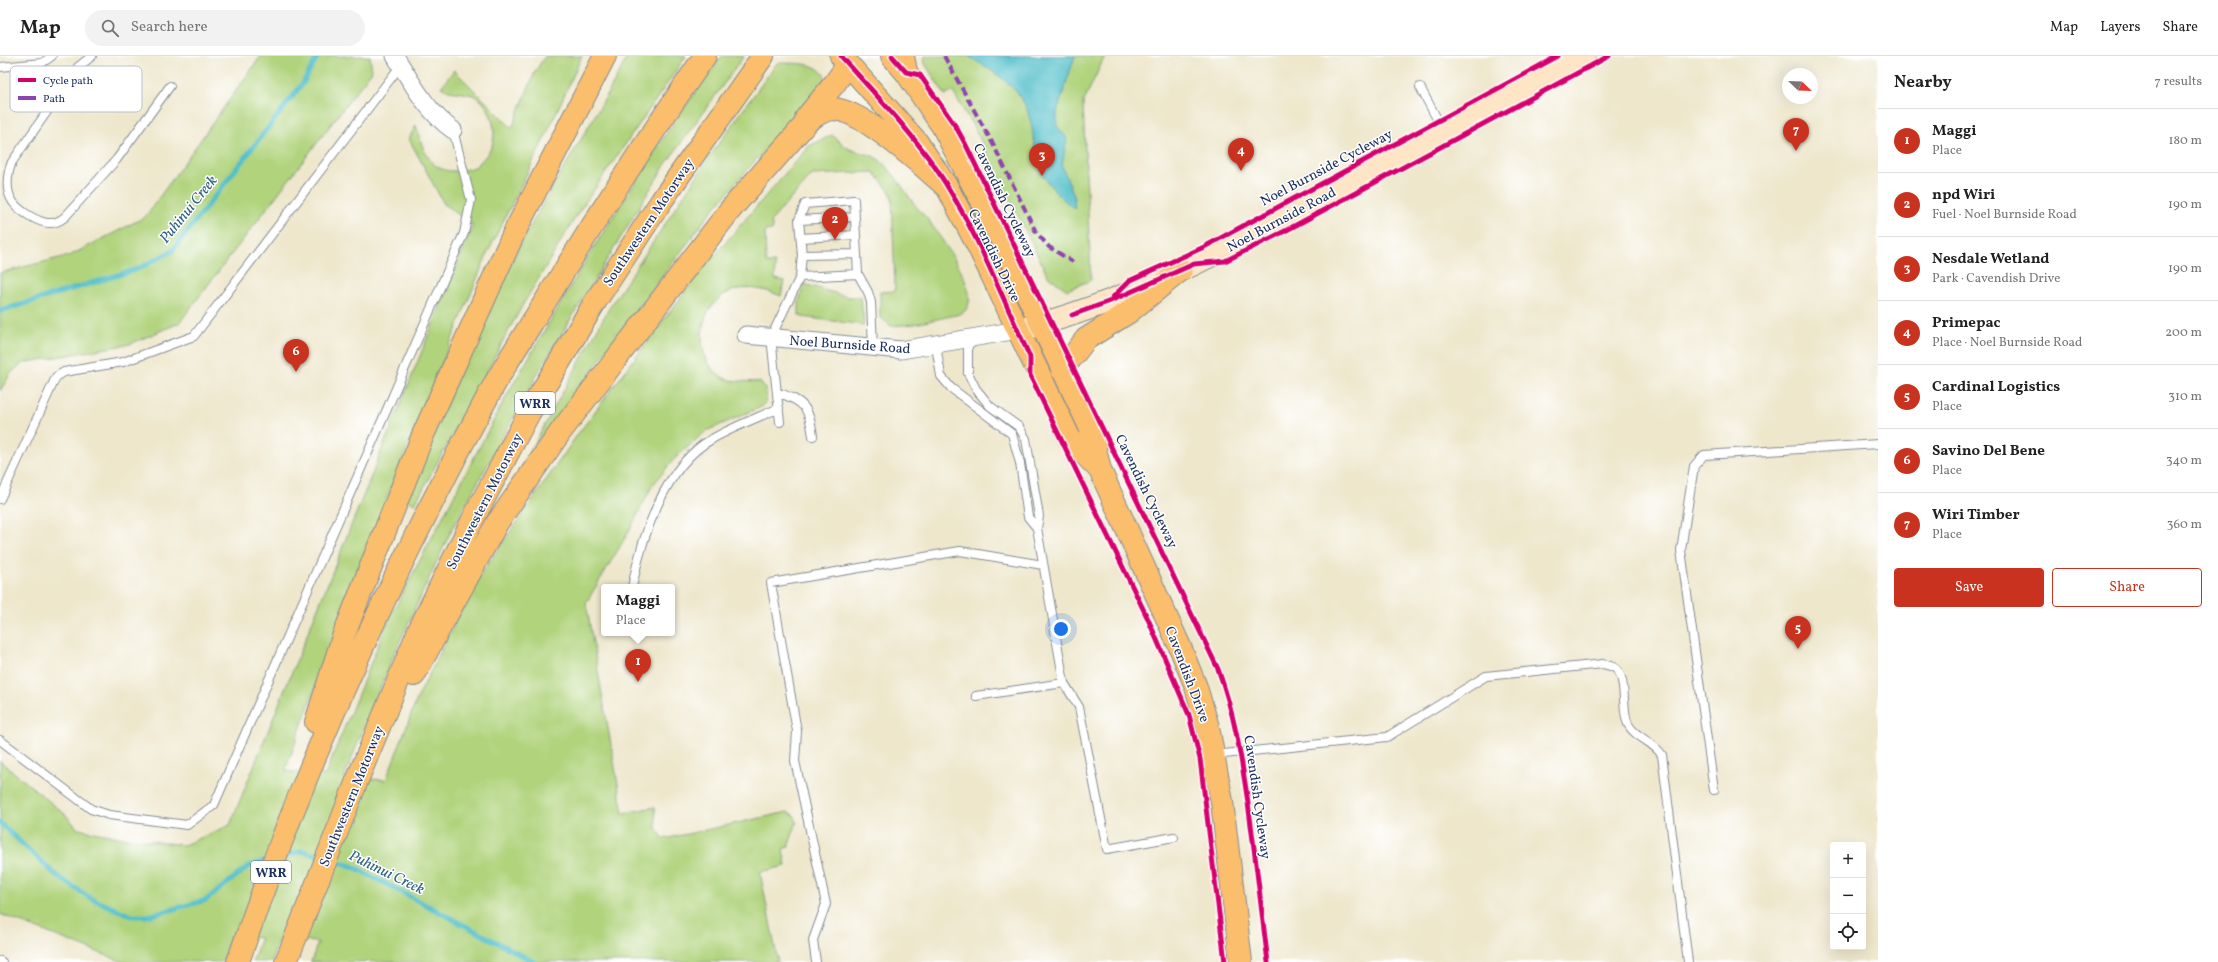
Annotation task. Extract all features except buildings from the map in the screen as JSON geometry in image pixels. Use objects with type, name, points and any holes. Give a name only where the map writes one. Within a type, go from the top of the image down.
[{"type":"main road","points":[[306,775],[336,706],[411,544],[496,382],[601,209],[705,56]]},
{"type":"main road","name":"Southwestern Motorway","points":[[286,962],[358,778],[419,630],[473,519],[529,413],[595,302],[650,219],[763,56]]},
{"type":"main road","name":"Noel Burnside Road","points":[[1018,330],[1108,302],[1181,270],[1282,219],[1584,56]]},
{"type":"main road","points":[[306,775],[318,716],[343,637],[423,435],[513,235],[602,59]]},
{"type":"main road","points":[[799,130],[848,59]]},
{"type":"main road","name":"Cavendish Drive","points":[[848,59],[917,142],[947,187],[980,250],[1070,439],[1100,470]]},
{"type":"main road","name":"Cavendish Drive","points":[[900,61],[946,134],[1041,324],[1090,427],[1100,470],[1180,647],[1208,727],[1214,755],[1222,802],[1241,962]]},
{"type":"main road","points":[[358,778],[498,523],[561,431],[638,329],[730,210],[799,130],[809,120],[826,110],[833,109],[850,113],[889,140],[947,187]]},
{"type":"main road","points":[[1062,370],[1074,352],[1086,339],[1129,312],[1181,270]]},
{"type":"main road","name":"WRR","points":[[238,962],[296,807],[306,775]]},
{"type":"street","points":[[398,60],[431,111],[453,130]]},
{"type":"street","name":"Noel Burnside Road","points":[[746,335],[901,350],[936,346],[1018,330]]},
{"type":"lane","points":[[10,66],[42,63],[52,56]]},
{"type":"lane","points":[[79,66],[92,56]]},
{"type":"lane","points":[[0,498],[56,377],[64,372],[123,362],[194,336],[398,60]]},
{"type":"lane","points":[[0,67],[10,66]]},
{"type":"lane","points":[[47,112],[12,162],[9,170],[8,189],[13,202],[40,220],[49,224],[55,223],[65,217],[117,159],[170,86]]},
{"type":"lane","points":[[1420,87],[1444,132]]},
{"type":"lane","points":[[0,740],[91,809],[109,815],[187,825],[214,805],[464,233],[471,200],[453,130]]},
{"type":"lane","points":[[780,422],[771,337],[800,277],[802,255],[799,220],[805,204],[854,200],[858,274],[868,292],[871,302],[873,348]]},
{"type":"lane","points":[[799,220],[855,217]]},
{"type":"lane","points":[[801,238],[856,235]]},
{"type":"lane","points":[[802,255],[857,254]]},
{"type":"lane","points":[[800,277],[858,274]]},
{"type":"lane","points":[[968,340],[968,373],[976,389],[990,406],[1019,427],[1026,439],[1038,516],[1037,528],[1064,683],[1079,707],[1107,849],[1174,837]]},
{"type":"lane","points":[[936,346],[941,376],[951,388],[1012,434],[1020,463],[1028,517],[1037,528]]},
{"type":"lane","points":[[777,392],[794,398],[805,407],[810,417],[813,436]]},
{"type":"lane","points":[[633,584],[636,567],[660,499],[682,463],[711,439],[779,408]]},
{"type":"lane","points":[[1714,790],[1681,550],[1694,466],[1704,455],[1878,444]]},
{"type":"lane","points":[[816,962],[813,940],[826,904],[795,761],[797,731],[771,583],[960,551],[1044,565]]},
{"type":"lane","points":[[1214,755],[1387,737],[1486,676],[1603,664],[1615,668],[1621,678],[1627,723],[1634,732],[1656,746],[1662,755],[1688,962]]},
{"type":"lane","points":[[976,696],[1064,683]]},
{"type":"green space","points":[[261,56],[370,56],[372,71],[179,323],[130,344],[23,363],[11,373],[0,391],[0,273],[71,255],[145,217]]},
{"type":"green space","points":[[545,56],[582,56],[547,133],[488,252],[362,558],[285,771],[325,775],[388,621],[508,393],[592,250],[669,129],[722,56],[744,56],[665,165],[540,369],[451,531],[395,652],[344,777],[386,780],[417,699],[476,581],[578,434],[699,273],[809,146],[832,135],[852,150],[878,159],[892,173],[915,205],[928,219],[959,268],[966,283],[969,296],[968,307],[960,314],[915,324],[891,326],[880,317],[880,292],[895,291],[892,198],[890,192],[874,172],[812,175],[771,221],[773,230],[765,231],[766,263],[775,263],[775,279],[784,281],[781,296],[752,288],[730,292],[714,303],[705,320],[702,338],[705,357],[715,371],[730,380],[760,382],[767,397],[765,403],[763,406],[706,431],[673,460],[652,486],[628,533],[586,603],[623,813],[655,807],[656,828],[664,839],[788,812],[794,815],[797,822],[788,847],[783,849],[786,866],[760,872],[778,962],[311,962],[318,942],[279,939],[271,962],[252,962],[261,938],[230,936],[222,962],[123,962],[0,914],[0,761],[66,815],[78,829],[119,837],[184,845],[230,825],[473,225],[444,204],[409,139],[416,125],[423,148],[428,157],[441,169],[450,171],[475,167],[488,154],[493,142],[494,128],[490,114],[483,102],[478,98],[469,94],[450,91],[441,87],[454,70],[512,128],[535,72]]},
{"type":"green space","points":[[628,56],[686,56],[580,210],[522,306],[415,504],[405,499],[483,320],[517,250],[606,97]]},
{"type":"green space","points":[[924,56],[1105,56],[1083,103],[1091,280],[1067,290],[1048,276],[977,133],[953,92],[945,95],[925,64]]},
{"type":"green space","points":[[777,63],[798,63],[812,66],[823,73],[826,79],[711,212],[603,355],[501,504],[608,310],[712,153]]},
{"type":"green space","points":[[804,284],[848,297],[861,297],[864,325],[802,317],[799,315],[799,301]]},
{"type":"water","points":[[968,56],[1075,56],[1057,112],[1057,126],[1067,138],[1062,166],[1074,195],[1075,209],[1056,192],[1045,179],[1041,171],[1036,156],[1028,111],[1021,98],[1004,80]]},
{"type":"waterway","name":"Puhinui Creek","points":[[0,311],[138,269],[172,251],[303,83],[318,56]]},
{"type":"waterway","name":"Puhinui Creek","points":[[0,823],[57,876],[92,899],[132,916],[148,916],[206,900],[249,866],[268,860]]},
{"type":"waterway","name":"Puhinui Creek","points":[[282,857],[302,851],[322,857]]},
{"type":"waterway","name":"Puhinui Creek","points":[[332,860],[352,866],[534,962]]},
{"type":"marked path","points":[[944,56],[993,144],[1036,232],[1049,247],[1073,262]]},
{"type":"cycle path","points":[[841,56],[915,140],[951,192],[987,262],[1030,357],[1030,375],[1148,619],[1189,715],[1200,759],[1225,962]]},
{"type":"cycle path","name":"Cavendish Cycleway","points":[[892,56],[906,72],[920,75],[956,127],[966,145],[1218,669],[1232,716],[1242,763],[1253,837],[1268,962]]},
{"type":"cycle path","name":"Noel Burnside Cycleway","points":[[1112,298],[1129,281],[1204,247],[1558,56]]},
{"type":"cycle path","points":[[1072,315],[1108,302],[1194,264],[1225,261],[1285,231],[1609,56]]},
{"type":"place","name":"Wiri Timber","points":[[1796,151]]},
{"type":"place","name":"Primepac","points":[[1241,171]]},
{"type":"place","name":"Nesdale Wetland","points":[[1042,176]]},
{"type":"place","name":"npd Wiri","points":[[835,240]]},
{"type":"place","name":"Savino Del Bene","points":[[296,372]]},
{"type":"place","name":"Cardinal Logistics","points":[[1798,649]]},
{"type":"place","name":"Maggi","points":[[638,682]]}]
